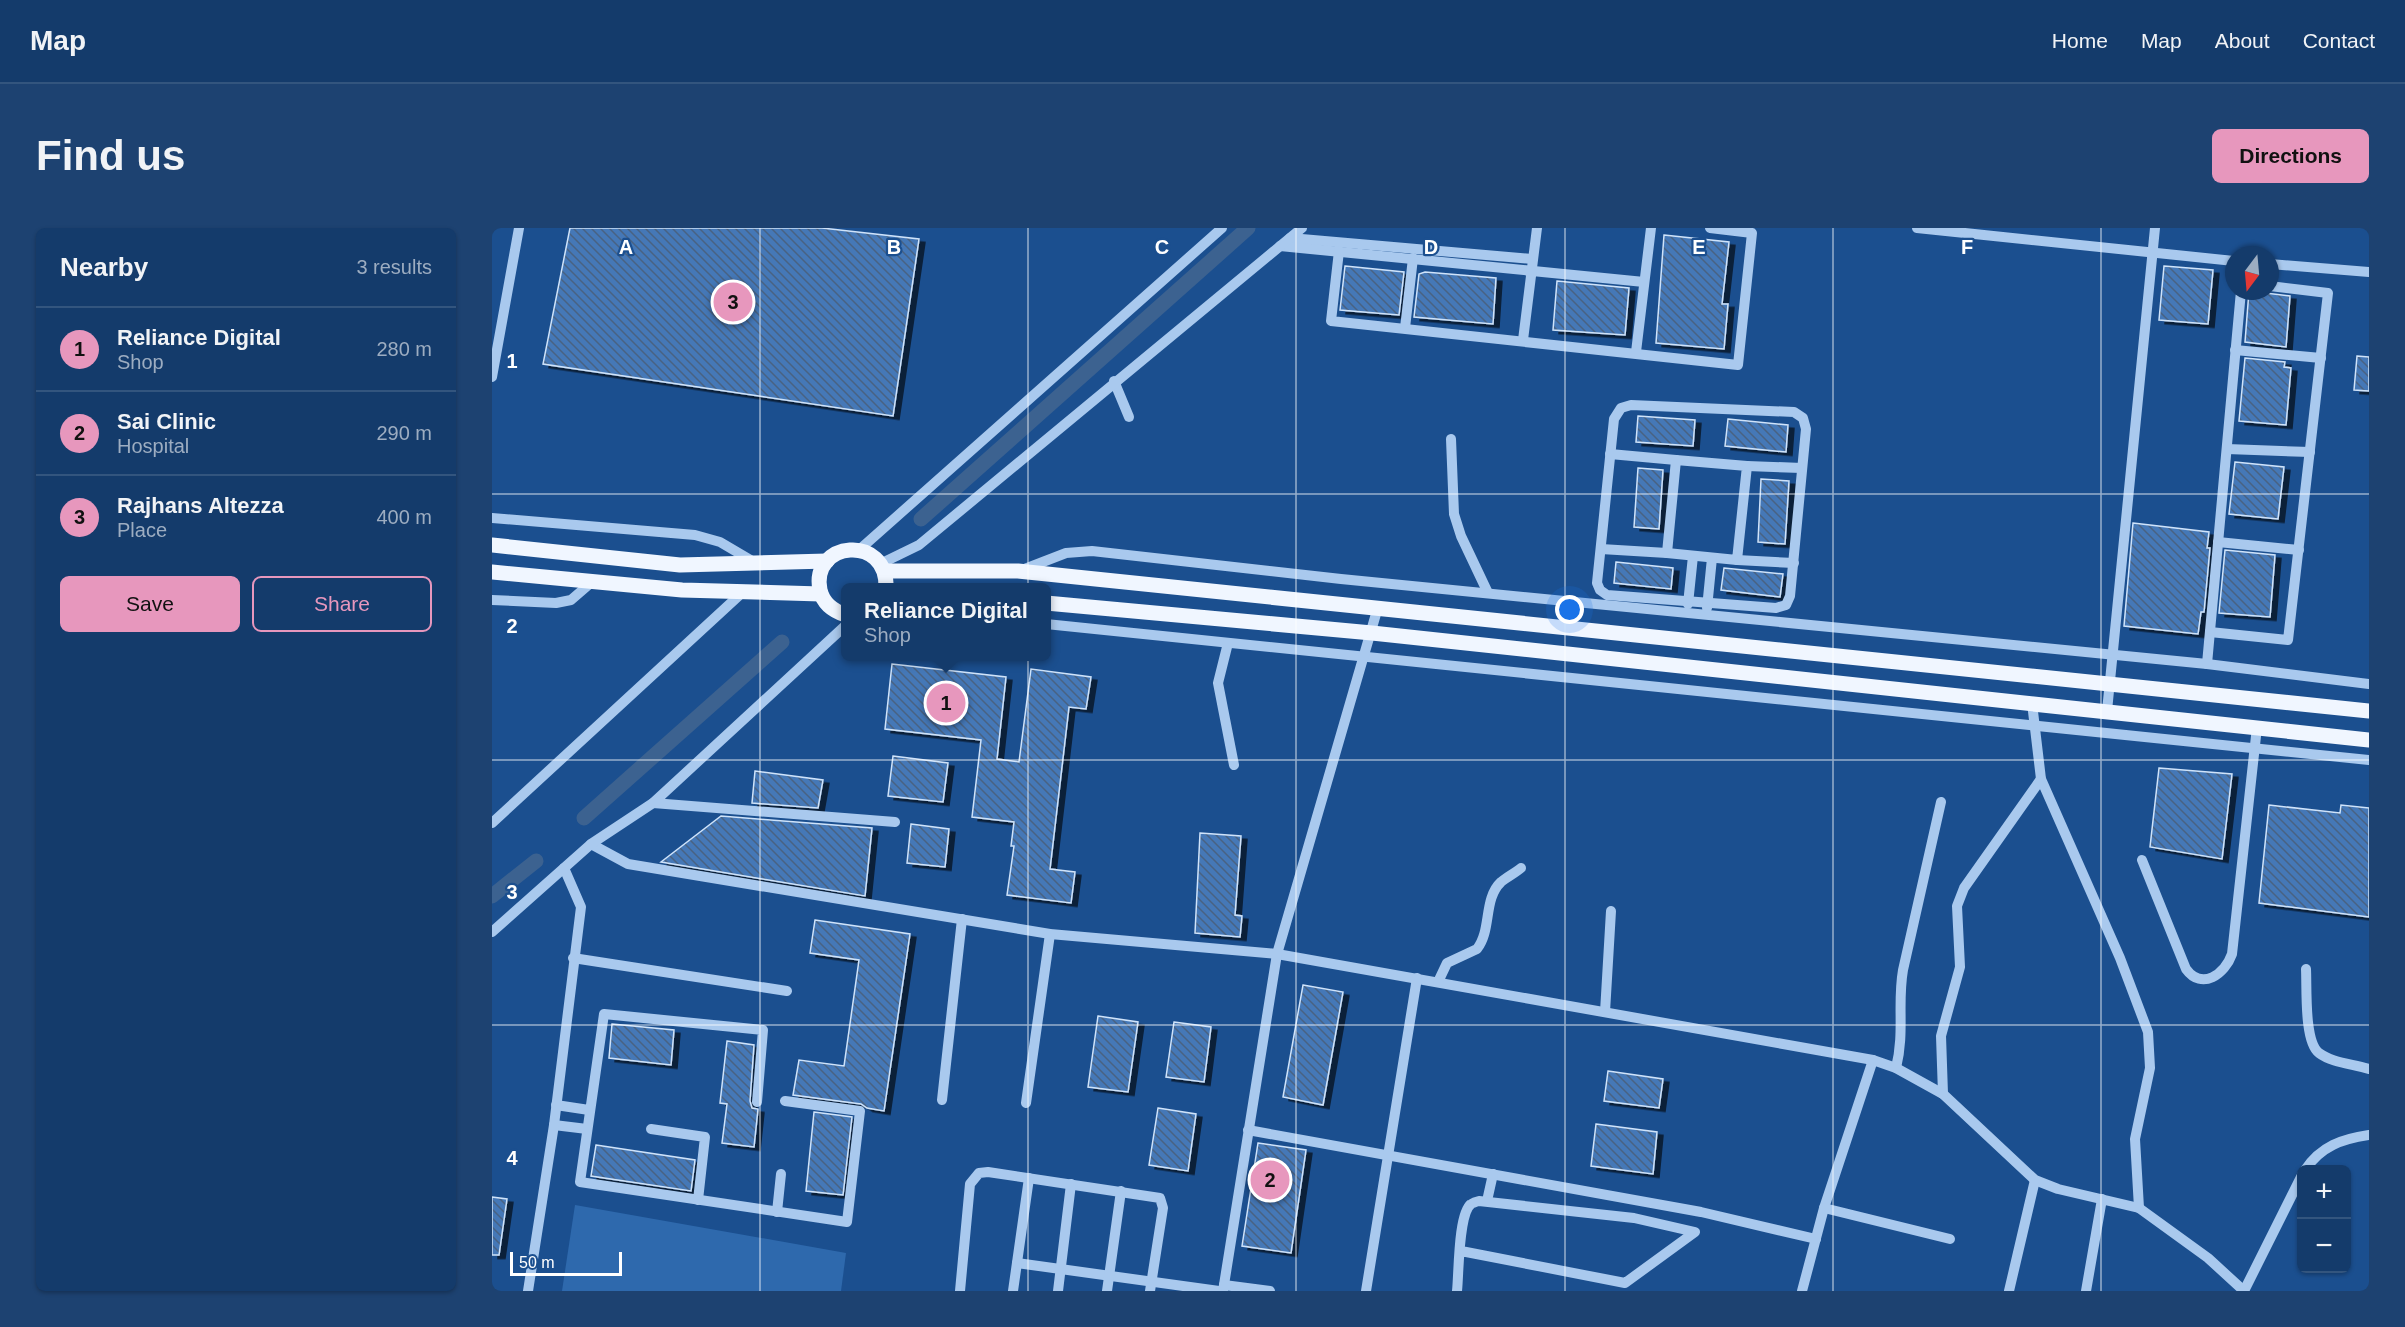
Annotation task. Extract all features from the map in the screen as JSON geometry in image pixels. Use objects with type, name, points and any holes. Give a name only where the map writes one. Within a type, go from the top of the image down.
[{"type":"main road","points":[[492,545],[680,565],[827,561]]},
{"type":"main road","points":[[841,613],[831,608],[821,594],[819,577],[827,561],[841,551],[859,550],[874,557],[882,567],[885,583]]},
{"type":"main road","points":[[882,567],[1018,571],[2109,682],[2369,711]]},
{"type":"main road","points":[[492,572],[681,590],[745,590],[821,594]]},
{"type":"main road","points":[[1051,603],[1372,633],[2369,740]]},
{"type":"street","points":[[492,377],[519,228]]},
{"type":"street","points":[[859,550],[1222,228]]},
{"type":"street","points":[[882,567],[919,545],[1114,381],[1302,228]]},
{"type":"street","points":[[1523,340],[1537,228]]},
{"type":"street","points":[[1636,352],[1651,228]]},
{"type":"street","points":[[1332,248],[1331,321],[1636,352],[1738,365],[1752,233],[1710,228]]},
{"type":"street","points":[[1917,228],[2225,260]]},
{"type":"street","points":[[2107,711],[2154,228]]},
{"type":"street","points":[[1290,238],[1332,248],[1413,258],[1532,265]]},
{"type":"street","points":[[1280,246],[1332,248],[1532,265],[1644,282]]},
{"type":"street","points":[[1405,328],[1413,258]]},
{"type":"street","points":[[2279,265],[2369,272]]},
{"type":"street","points":[[2210,632],[2288,640],[2328,293],[2279,287]]},
{"type":"street","points":[[2207,664],[2240,300]]},
{"type":"street","points":[[2235,350],[2321,358]]},
{"type":"street","points":[[1114,381],[1129,417]]},
{"type":"street","points":[[1631,405],[1794,412],[1803,418],[1806,429],[1794,563],[1790,596],[1785,605],[1776,609],[1689,599],[1607,595],[1600,590],[1597,583],[1610,454],[1614,419],[1620,408],[1631,405]]},
{"type":"street","points":[[1451,439],[1454,514],[1461,536],[1488,593]]},
{"type":"street","points":[[2227,448],[2310,452]]},
{"type":"street","points":[[1610,454],[1747,466],[1802,468]]},
{"type":"street","points":[[1666,554],[1676,460]]},
{"type":"street","points":[[1737,560],[1747,466]]},
{"type":"street","points":[[492,518],[695,534],[714,540],[757,564]]},
{"type":"street","points":[[2218,542],[2299,550]]},
{"type":"street","points":[[1601,549],[1794,563]]},
{"type":"street","points":[[1018,571],[1066,553],[1092,551],[1488,593],[2207,664],[2369,684]]},
{"type":"street","points":[[1688,613],[1694,555]]},
{"type":"street","points":[[1706,615],[1712,558]]},
{"type":"street","points":[[492,600],[556,603],[571,600],[593,581]]},
{"type":"street","points":[[492,823],[745,590]]},
{"type":"street","points":[[1222,1289],[1277,954],[1378,607]]},
{"type":"street","points":[[1051,624],[2369,760]]},
{"type":"street","points":[[492,932],[591,844],[653,803],[841,630]]},
{"type":"street","points":[[1228,643],[1218,683],[1234,765]]},
{"type":"street","points":[[2032,703],[2041,779],[2120,958],[2148,1032],[2150,1068],[2135,1139],[2139,1208]]},
{"type":"street","points":[[2142,860],[2186,969],[2192,977],[2198,980],[2215,977],[2225,970],[2232,954],[2257,727]]},
{"type":"street","points":[[1943,1095],[1941,1036],[1960,967],[1957,912],[1960,898],[1964,888],[2041,779]]},
{"type":"street","points":[[1896,1068],[1902,1036],[1900,982],[1941,802]]},
{"type":"street","points":[[653,803],[895,822]]},
{"type":"street","points":[[591,844],[628,864],[1050,934],[1277,954],[1873,1060],[1896,1068],[1943,1095],[2035,1180],[2058,1189],[2139,1208],[2208,1258],[2240,1289],[2297,1182]]},
{"type":"street","points":[[528,1291],[554,1125],[581,907],[564,868]]},
{"type":"street","points":[[1438,982],[1447,963],[1472,954],[1482,943],[1492,896],[1502,881],[1521,868]]},
{"type":"street","points":[[1605,1012],[1611,911]]},
{"type":"street","points":[[942,1100],[962,919]]},
{"type":"street","points":[[1026,1103],[1050,934]]},
{"type":"street","points":[[573,958],[787,990]]},
{"type":"street","points":[[2306,969],[2309,1028],[2313,1046],[2324,1056],[2369,1069]]},
{"type":"street","points":[[1366,1291],[1417,978]]},
{"type":"street","points":[[757,1102],[763,1030],[604,1014],[580,1182],[847,1222],[860,1111],[785,1101]]},
{"type":"street","points":[[1802,1291],[1824,1208],[1873,1060]]},
{"type":"street","points":[[556,1105],[589,1110]]},
{"type":"street","points":[[554,1125],[587,1128]]},
{"type":"street","points":[[651,1129],[705,1137],[698,1200]]},
{"type":"street","points":[[1248,1130],[1701,1212],[1816,1239]]},
{"type":"street","points":[[2309,1165],[2322,1151],[2333,1144],[2369,1135]]},
{"type":"street","points":[[960,1291],[970,1184],[980,1173],[1121,1191],[1155,1197],[1163,1202],[1150,1286]]},
{"type":"street","points":[[777,1212],[781,1174]]},
{"type":"street","points":[[1486,1201],[1493,1174]]},
{"type":"street","points":[[1013,1291],[1029,1178]]},
{"type":"street","points":[[2009,1291],[2035,1180]]},
{"type":"street","points":[[1058,1291],[1071,1184]]},
{"type":"street","points":[[1107,1291],[1121,1191]]},
{"type":"street","points":[[2086,1291],[2102,1199]]},
{"type":"street","points":[[1458,1291],[1463,1214],[1471,1203],[1486,1201],[1634,1218],[1695,1232],[1625,1283],[1461,1251]]},
{"type":"street","points":[[1824,1208],[1950,1239]]},
{"type":"street","points":[[1017,1263],[1109,1276],[1150,1286],[1270,1291]]},
{"type":"shaded area","points":[[575,1205],[846,1253],[841,1291],[562,1291]]},
{"type":"building","points":[[570,228],[822,228],[919,239],[893,416],[543,364]]},
{"type":"building","points":[[1664,235],[1729,242],[1722,304],[1728,304],[1724,349],[1656,343]]},
{"type":"building","points":[[1345,266],[1404,272],[1399,315],[1340,310]]},
{"type":"building","points":[[2164,266],[2213,270],[2208,324],[2159,320]]},
{"type":"building","points":[[1425,272],[1496,278],[1493,324],[1414,317],[1419,274]]},
{"type":"building","points":[[1557,281],[1629,288],[1625,335],[1553,330]]},
{"type":"building","points":[[2279,295],[2290,296],[2286,347],[2245,342],[2248,300],[2279,300]]},
{"type":"building","points":[[2357,356],[2369,357],[2369,391],[2354,390]]},
{"type":"building","points":[[2245,358],[2285,362],[2284,367],[2291,368],[2286,425],[2239,421]]},
{"type":"building","points":[[1638,416],[1695,420],[1693,446],[1636,442]]},
{"type":"building","points":[[1728,419],[1788,425],[1786,452],[1725,446]]},
{"type":"building","points":[[2235,462],[2284,467],[2278,519],[2229,514]]},
{"type":"building","points":[[1638,468],[1663,470],[1659,529],[1634,527]]},
{"type":"building","points":[[1761,479],[1789,481],[1785,544],[1758,542]]},
{"type":"building","points":[[2133,523],[2209,532],[2207,548],[2210,548],[2204,612],[2201,612],[2198,634],[2124,626]]},
{"type":"building","points":[[2225,550],[2275,555],[2270,617],[2219,613]]},
{"type":"building","points":[[1616,562],[1673,568],[1671,589],[1614,583]]},
{"type":"building","points":[[1724,568],[1783,574],[1780,597],[1721,590]]},
{"type":"building","points":[[892,664],[1006,677],[997,759],[1019,762],[1031,669],[1091,677],[1086,709],[1069,707],[1050,869],[1075,872],[1071,903],[1007,895],[1014,846],[1011,846],[1014,822],[972,817],[981,740],[885,729]]},
{"type":"building","points":[[893,756],[948,763],[943,802],[888,796]]},
{"type":"building","points":[[2159,768],[2232,774],[2222,859],[2150,847]]},
{"type":"building","points":[[755,771],[823,780],[818,808],[752,803]]},
{"type":"building","points":[[2269,805],[2340,813],[2341,805],[2369,808],[2369,917],[2259,903]]},
{"type":"building","points":[[721,816],[872,828],[865,896],[661,862]]},
{"type":"building","points":[[911,824],[949,829],[945,867],[907,863]]},
{"type":"building","points":[[1200,833],[1241,836],[1235,915],[1242,916],[1240,937],[1195,933]]},
{"type":"building","points":[[815,920],[910,934],[884,1111],[867,1108],[861,1104],[793,1095],[799,1060],[844,1066],[859,960],[810,953]]},
{"type":"building","points":[[1303,985],[1343,992],[1323,1105],[1283,1097]]},
{"type":"building","points":[[1098,1016],[1138,1022],[1128,1092],[1088,1087]]},
{"type":"building","points":[[1174,1022],[1211,1027],[1204,1082],[1166,1077]]},
{"type":"building","points":[[612,1024],[674,1030],[671,1065],[609,1058]]},
{"type":"building","points":[[727,1041],[754,1045],[750,1101],[752,1108],[758,1109],[754,1147],[722,1143],[727,1104],[720,1103]]},
{"type":"building","points":[[1608,1071],[1663,1079],[1659,1108],[1604,1101]]},
{"type":"building","points":[[1158,1108],[1196,1114],[1188,1171],[1149,1165]]},
{"type":"building","points":[[814,1112],[852,1117],[843,1195],[806,1191]]},
{"type":"building","points":[[1596,1124],[1657,1132],[1653,1174],[1591,1166]]},
{"type":"building","points":[[1258,1143],[1306,1150],[1291,1253],[1242,1246]]},
{"type":"building","points":[[596,1145],[695,1160],[691,1191],[591,1176]]},
{"type":"building","points":[[492,1197],[507,1199],[499,1255],[492,1255]]},
{"type":"waterway","points":[[921,519],[1248,228]]},
{"type":"waterway","points":[[584,818],[782,642]]},
{"type":"waterway","points":[[492,896],[536,861]]},
{"type":"place","name":"Rajhans Altezza","points":[[733,302]]},
{"type":"place","name":"Reliance Digital","points":[[946,703]]},
{"type":"place","name":"Sai Clinic","points":[[1270,1180]]}]
